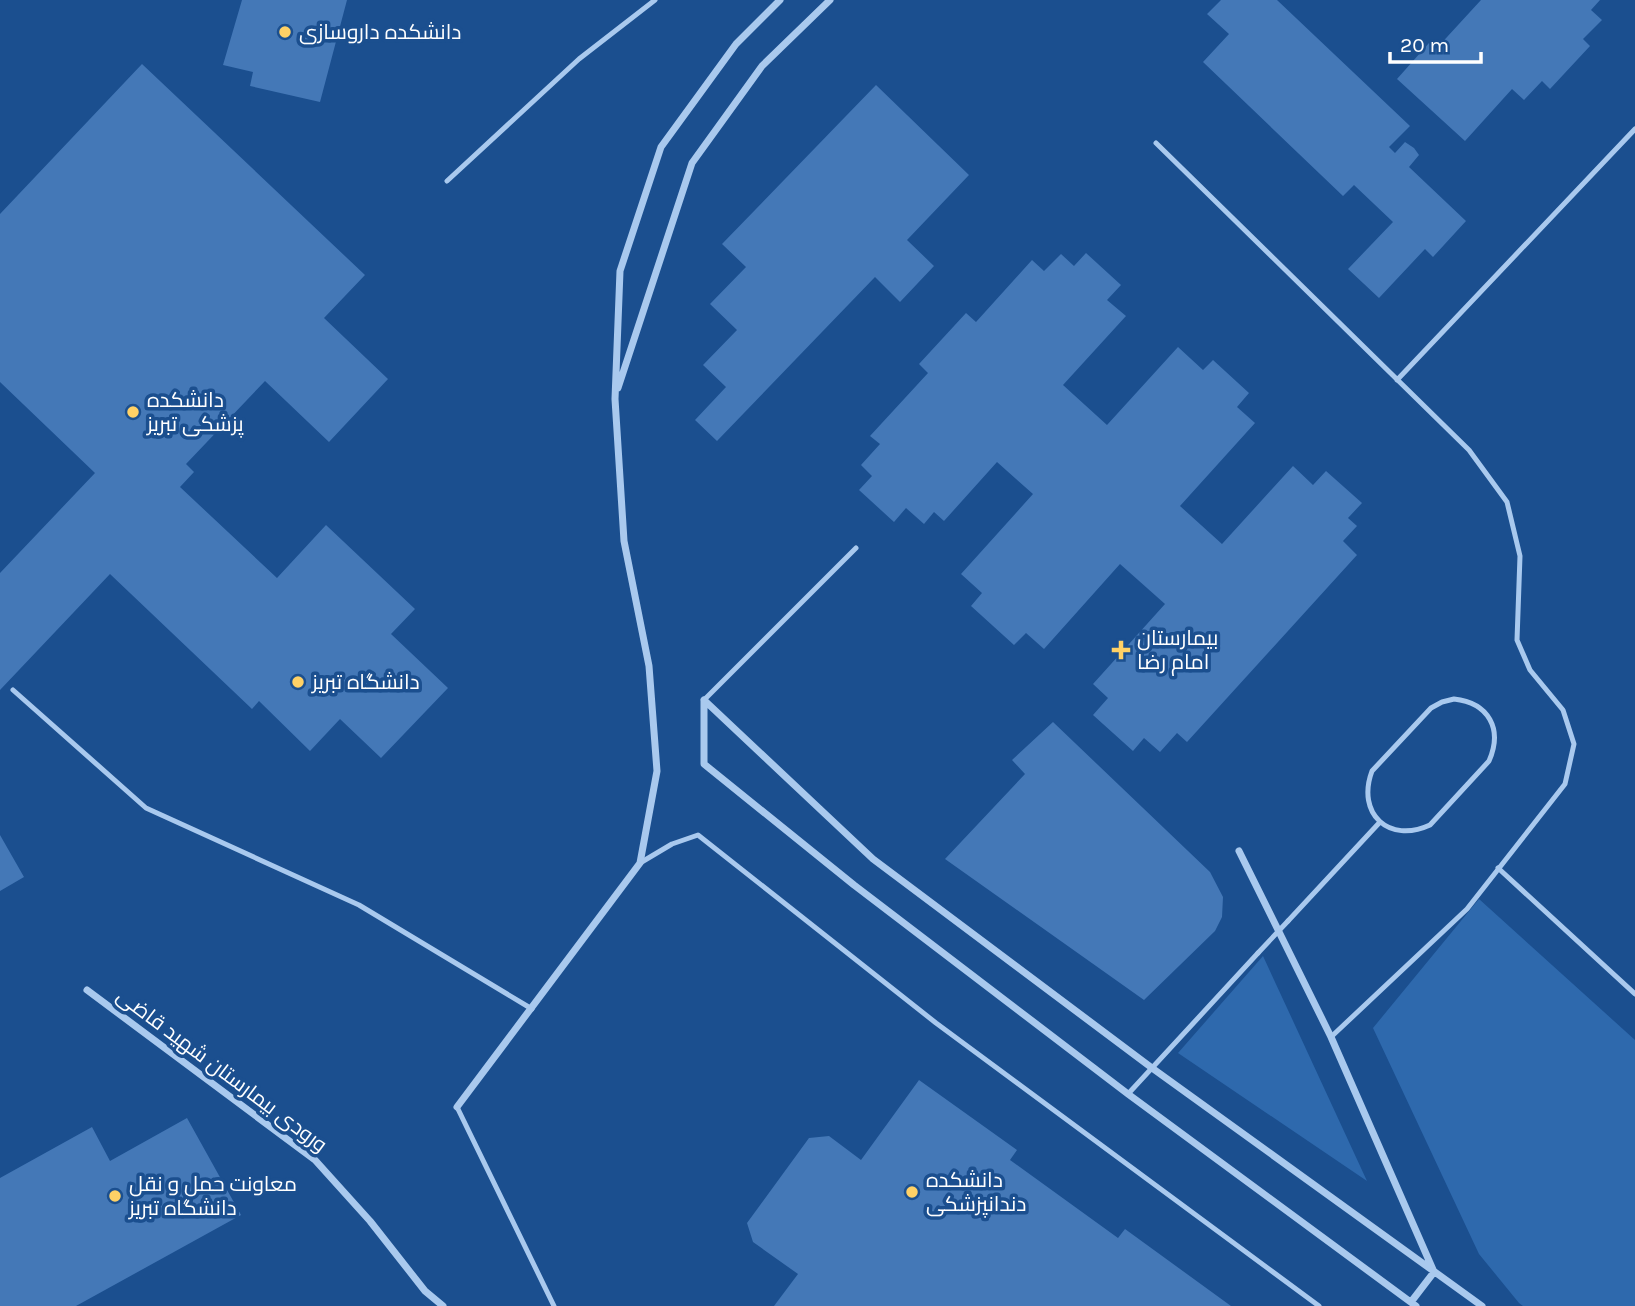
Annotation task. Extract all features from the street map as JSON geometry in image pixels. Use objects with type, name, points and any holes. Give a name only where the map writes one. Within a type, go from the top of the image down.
[{"type":"street","points":[[457,1107],[640,863],[657,771],[649,666],[624,541],[615,399],[620,271],[662,147],[736,44],[780,0]]},
{"type":"street","points":[[615,399],[692,163],[762,66],[825,1]]},
{"type":"street","points":[[704,700],[873,859],[1152,1068],[1482,1306]]},
{"type":"street","points":[[704,700],[704,764],[854,885],[1128,1094],[1413,1304],[1434,1272]]},
{"type":"street","points":[[1239,851],[1331,1037],[1434,1272]]},
{"type":"street","name":"ورودی بیمارستان شهید قاضی","points":[[87,990],[314,1160],[370,1221],[425,1291],[443,1306]]},
{"type":"lane","points":[[447,181],[579,59],[655,0]]},
{"type":"lane","points":[[1397,380],[1635,129]]},
{"type":"lane","points":[[1156,143],[1469,450],[1507,502],[1520,556],[1517,640],[1530,670],[1563,709],[1574,744],[1565,784],[1467,909],[1331,1037]]},
{"type":"lane","points":[[704,700],[856,548]]},
{"type":"lane","points":[[13,690],[146,808],[359,905],[532,1009]]},
{"type":"lane","points":[[1454,699],[1477,706],[1487,715],[1493,725],[1495,738],[1489,761],[1430,825],[1418,831],[1404,832],[1391,829],[1380,822],[1371,810],[1367,797],[1367,784],[1372,771],[1431,708],[1454,699]]},
{"type":"lane","points":[[1128,1094],[1380,822]]},
{"type":"lane","points":[[640,863],[672,844],[698,835],[936,1023],[1319,1306]]},
{"type":"lane","points":[[1498,868],[1635,994]]},
{"type":"lane","points":[[457,1107],[554,1306]]},
{"type":"shaded area","points":[[1479,899],[1635,1040],[1635,1306],[1523,1306],[1519,1303],[1479,1254],[1373,1028]]},
{"type":"shaded area","points":[[1263,956],[1367,1181],[1178,1053]]},
{"type":"building","name":"دانشکده داروسازی","points":[[242,0],[347,0],[320,102],[250,86],[253,72],[223,65]]},
{"type":"building","points":[[1221,0],[1277,0],[1410,126],[1389,147],[1395,153],[1405,142],[1414,148],[1419,155],[1409,167],[1466,221],[1433,257],[1425,249],[1379,298],[1348,269],[1393,222],[1354,185],[1343,196],[1203,62],[1229,34],[1207,14]]},
{"type":"building","points":[[1481,0],[1600,0],[1591,10],[1602,20],[1583,39],[1590,46],[1550,89],[1542,81],[1524,100],[1512,89],[1465,141],[1397,79],[1429,43],[1436,49]]},
{"type":"building","name":"دانشکده پزشکی تبریز","points":[[142,64],[365,275],[324,318],[388,379],[329,442],[265,381],[186,464],[194,472],[180,487],[277,578],[326,525],[415,609],[391,634],[448,688],[381,758],[340,719],[310,751],[259,701],[252,709],[110,574],[0,690],[0,573],[95,473],[0,382],[0,214]]},
{"type":"building","points":[[876,85],[969,175],[907,240],[934,266],[900,302],[875,277],[717,441],[695,420],[726,387],[703,365],[737,330],[710,304],[746,267],[722,244]]},
{"type":"building","points":[[1086,253],[1121,285],[1107,300],[1126,316],[1063,385],[1107,425],[1178,347],[1203,370],[1213,360],[1249,393],[1237,407],[1255,423],[1180,506],[1222,544],[1293,466],[1313,485],[1326,471],[1362,503],[1348,518],[1357,526],[1343,541],[1357,555],[1187,742],[1177,733],[1160,752],[1144,738],[1133,751],[1093,715],[1108,698],[1093,684],[1165,604],[1120,564],[1044,649],[1026,633],[1014,645],[971,606],[982,593],[961,574],[1033,494],[997,462],[944,521],[934,512],[924,524],[906,508],[894,522],[859,490],[872,476],[861,465],[880,444],[870,436],[928,373],[919,364],[966,313],[976,322],[1032,260],[1044,271],[1061,254],[1074,266]]},
{"type":"building","points":[[1053,722],[1210,872],[1223,897],[1222,917],[1215,931],[1144,1000],[945,859],[1025,774],[1012,760]]},
{"type":"building","points":[[0,835],[24,877],[0,891]]},
{"type":"building","name":"دانشکده دندانپزشکی","points":[[919,1080],[1017,1150],[1010,1160],[1118,1238],[1125,1229],[1231,1306],[774,1306],[798,1274],[753,1242],[747,1223],[809,1138],[829,1136],[861,1160]]},
{"type":"building","name":"معاونت حمل و نقل دانشگاه تبریز","points":[[187,1118],[241,1215],[76,1306],[0,1306],[0,1178],[92,1127],[110,1161]]},
{"type":"place","name":"دانشکده داروسازی","points":[[285,32]]},
{"type":"place","name":"دانشکده پزشکی تبریز","points":[[133,412]]},
{"type":"place","name":"بیمارستان امام رضا","points":[[1121,650]]},
{"type":"place","name":"دانشگاه تبریز","points":[[298,682]]},
{"type":"place","name":"دانشکده دندانپزشکی","points":[[912,1192]]},
{"type":"place","name":"معاونت حمل و نقل دانشگاه تبریز","points":[[115,1196]]}]
